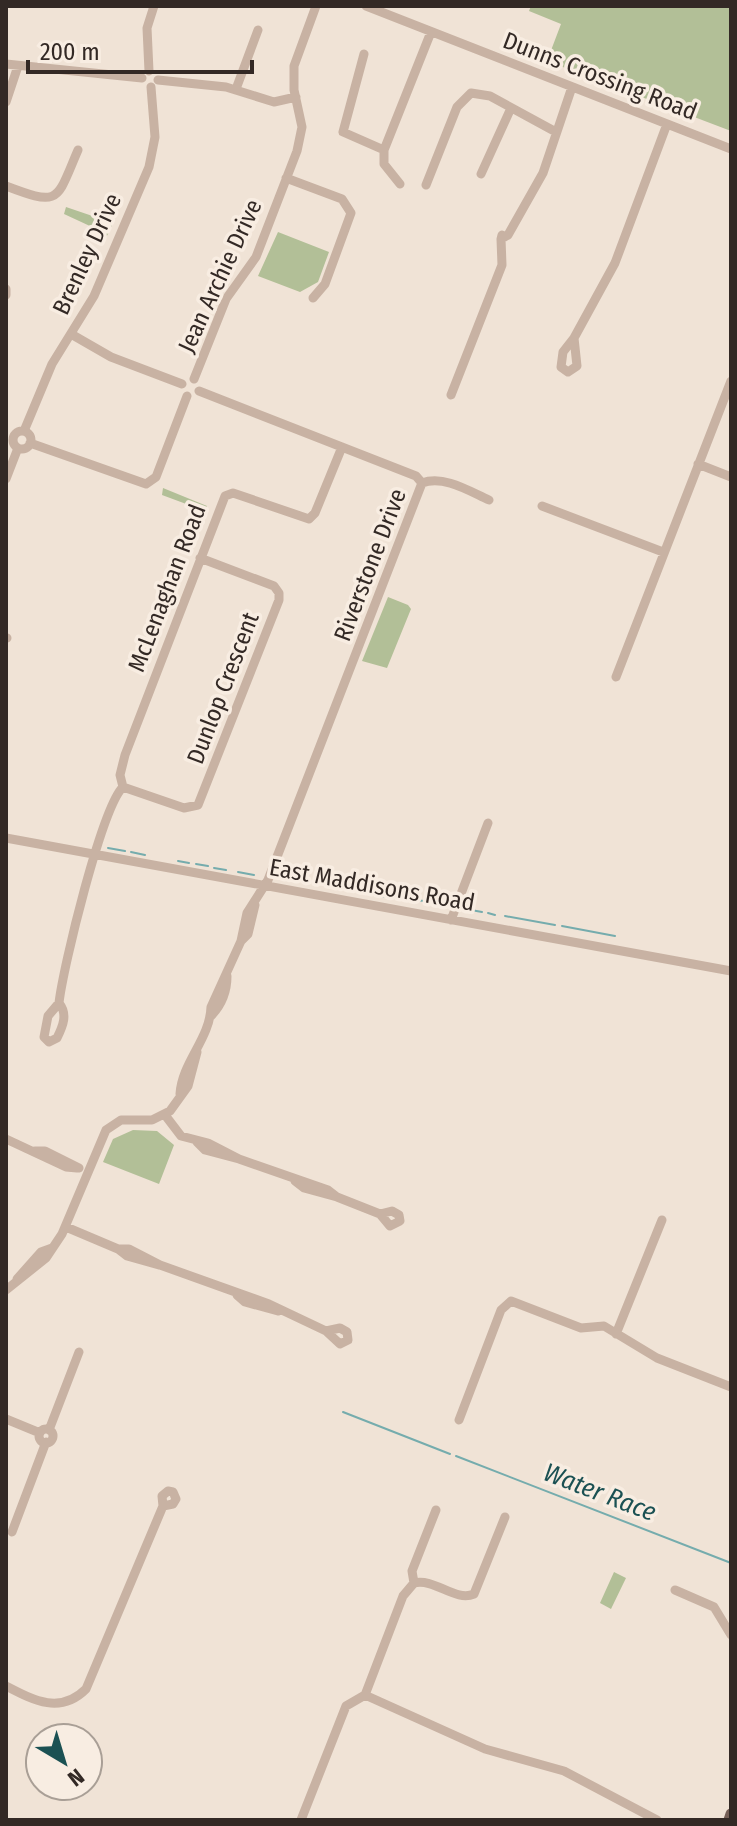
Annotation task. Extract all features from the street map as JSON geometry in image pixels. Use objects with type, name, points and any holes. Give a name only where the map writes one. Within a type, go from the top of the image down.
[{"type":"main road","points":[[729,1820],[731,1814]]},
{"type":"street","points":[[154,6],[147,28],[146,74],[154,83],[236,89],[274,102],[296,97]]},
{"type":"street","name":"Jean Archie Drive","points":[[194,379],[226,299],[256,257],[286,178],[302,127],[294,66],[316,6]]},
{"type":"street","name":"Dunns Crossing Road","points":[[366,6],[731,149]]},
{"type":"street","points":[[236,89],[258,30]]},
{"type":"street","points":[[400,184],[392,178],[384,164],[384,150],[431,32]]},
{"type":"street","points":[[364,54],[343,132],[384,150]]},
{"type":"street","points":[[6,64],[146,74]]},
{"type":"street","points":[[6,102],[18,66]]},
{"type":"street","name":"Brenley Drive","points":[[24,431],[52,364],[94,296],[153,157],[154,83]]},
{"type":"street","points":[[451,395],[502,265],[501,239],[540,168],[570,86]]},
{"type":"street","points":[[426,185],[457,107],[465,96],[483,93],[553,131]]},
{"type":"street","points":[[481,174],[511,108]]},
{"type":"street","points":[[574,338],[615,263],[667,124]]},
{"type":"street","points":[[6,186],[39,199],[52,198],[59,193],[78,150]]},
{"type":"street","points":[[286,178],[342,199],[351,213],[327,279],[313,298]]},
{"type":"street","points":[[6,289],[6,295]]},
{"type":"street","points":[[71,334],[111,357],[182,384],[194,379],[199,383],[199,391],[194,397],[187,396]]},
{"type":"street","points":[[616,677],[731,381]]},
{"type":"street","points":[[6,479],[18,448],[30,443],[146,484],[156,477],[187,396],[182,384]]},
{"type":"street","name":"Riverstone Drive","points":[[165,1115],[180,1094],[181,1083],[197,1052],[215,996],[241,941],[247,913],[255,905],[264,886],[422,483],[413,475],[199,391]]},
{"type":"street","points":[[18,448],[10,435],[24,431],[30,443]]},
{"type":"street","name":"McLenaghan Road","points":[[59,1003],[65,960],[95,855],[123,787],[120,775],[125,755],[227,494],[237,494],[303,520],[312,518],[342,447]]},
{"type":"street","points":[[698,464],[731,477]]},
{"type":"street","points":[[422,483],[434,481],[455,485],[489,500]]},
{"type":"street","points":[[542,506],[663,552]]},
{"type":"street","name":"Dunlop Crescent","points":[[123,787],[184,808],[198,805],[279,600],[275,587],[200,558]]},
{"type":"street","points":[[451,920],[488,823]]},
{"type":"street","name":"East Maddisons Road","points":[[6,838],[731,971]]},
{"type":"street","points":[[6,1290],[41,1252],[52,1248],[66,1227],[110,1127],[125,1119],[152,1120],[165,1115],[175,1132],[231,1152],[239,1159],[295,1181],[315,1193],[337,1197],[380,1214]]},
{"type":"street","points":[[6,1139],[66,1167],[88,1172]]},
{"type":"street","points":[[616,1334],[662,1220]]},
{"type":"street","points":[[66,1227],[118,1249],[129,1249],[160,1265],[237,1295],[259,1300],[326,1331]]},
{"type":"street","points":[[459,1420],[507,1303],[514,1302],[581,1328],[604,1326],[657,1358],[731,1387]]},
{"type":"street","points":[[12,1532],[45,1435],[79,1352]]},
{"type":"street","points":[[6,1419],[45,1435]]},
{"type":"street","points":[[6,1686],[48,1705],[68,1702],[86,1689],[163,1506]]},
{"type":"street","points":[[414,1583],[412,1571],[436,1510]]},
{"type":"street","points":[[301,1820],[346,1706],[365,1695],[403,1596],[414,1583],[425,1582],[468,1597],[474,1594],[505,1517]]},
{"type":"street","points":[[675,1590],[714,1607],[731,1635]]},
{"type":"street","points":[[365,1695],[485,1749],[564,1771],[657,1820]]},
{"type":"green space","points":[[531,6],[731,6],[731,131],[547,61],[561,24],[529,11]]},
{"type":"green space","points":[[66,207],[113,223],[106,238],[105,233],[64,214]]},
{"type":"green space","points":[[278,232],[329,252],[318,282],[300,292],[258,276]]},
{"type":"green space","points":[[163,488],[207,506],[205,511],[162,495]]},
{"type":"green space","points":[[388,597],[411,609],[387,668],[362,661]]},
{"type":"green space","points":[[133,1130],[157,1131],[174,1145],[159,1184],[103,1162],[113,1139]]},
{"type":"green space","points":[[614,1572],[626,1578],[611,1609],[600,1603]]},
{"type":"waterway","name":"Water Race","points":[[108,848],[125,851]]},
{"type":"waterway","name":"Water Race","points":[[131,852],[145,855]]},
{"type":"waterway","name":"Water Race","points":[[178,861],[189,863]]},
{"type":"waterway","name":"Water Race","points":[[196,864],[208,866]]},
{"type":"waterway","name":"Water Race","points":[[214,868],[226,870]]},
{"type":"waterway","name":"Water Race","points":[[238,872],[254,875]]},
{"type":"waterway","name":"Water Race","points":[[379,896],[396,897]]},
{"type":"waterway","name":"Water Race","points":[[401,897],[451,906]]},
{"type":"waterway","name":"Water Race","points":[[460,908],[482,912]]},
{"type":"waterway","name":"Water Race","points":[[488,913],[495,915]]},
{"type":"waterway","name":"Water Race","points":[[505,916],[555,925]]},
{"type":"waterway","name":"Water Race","points":[[562,926],[615,936]]},
{"type":"waterway","name":"Water Race","points":[[343,1412],[450,1454]]},
{"type":"waterway","name":"Water Race","points":[[456,1456],[731,1563]]}]
